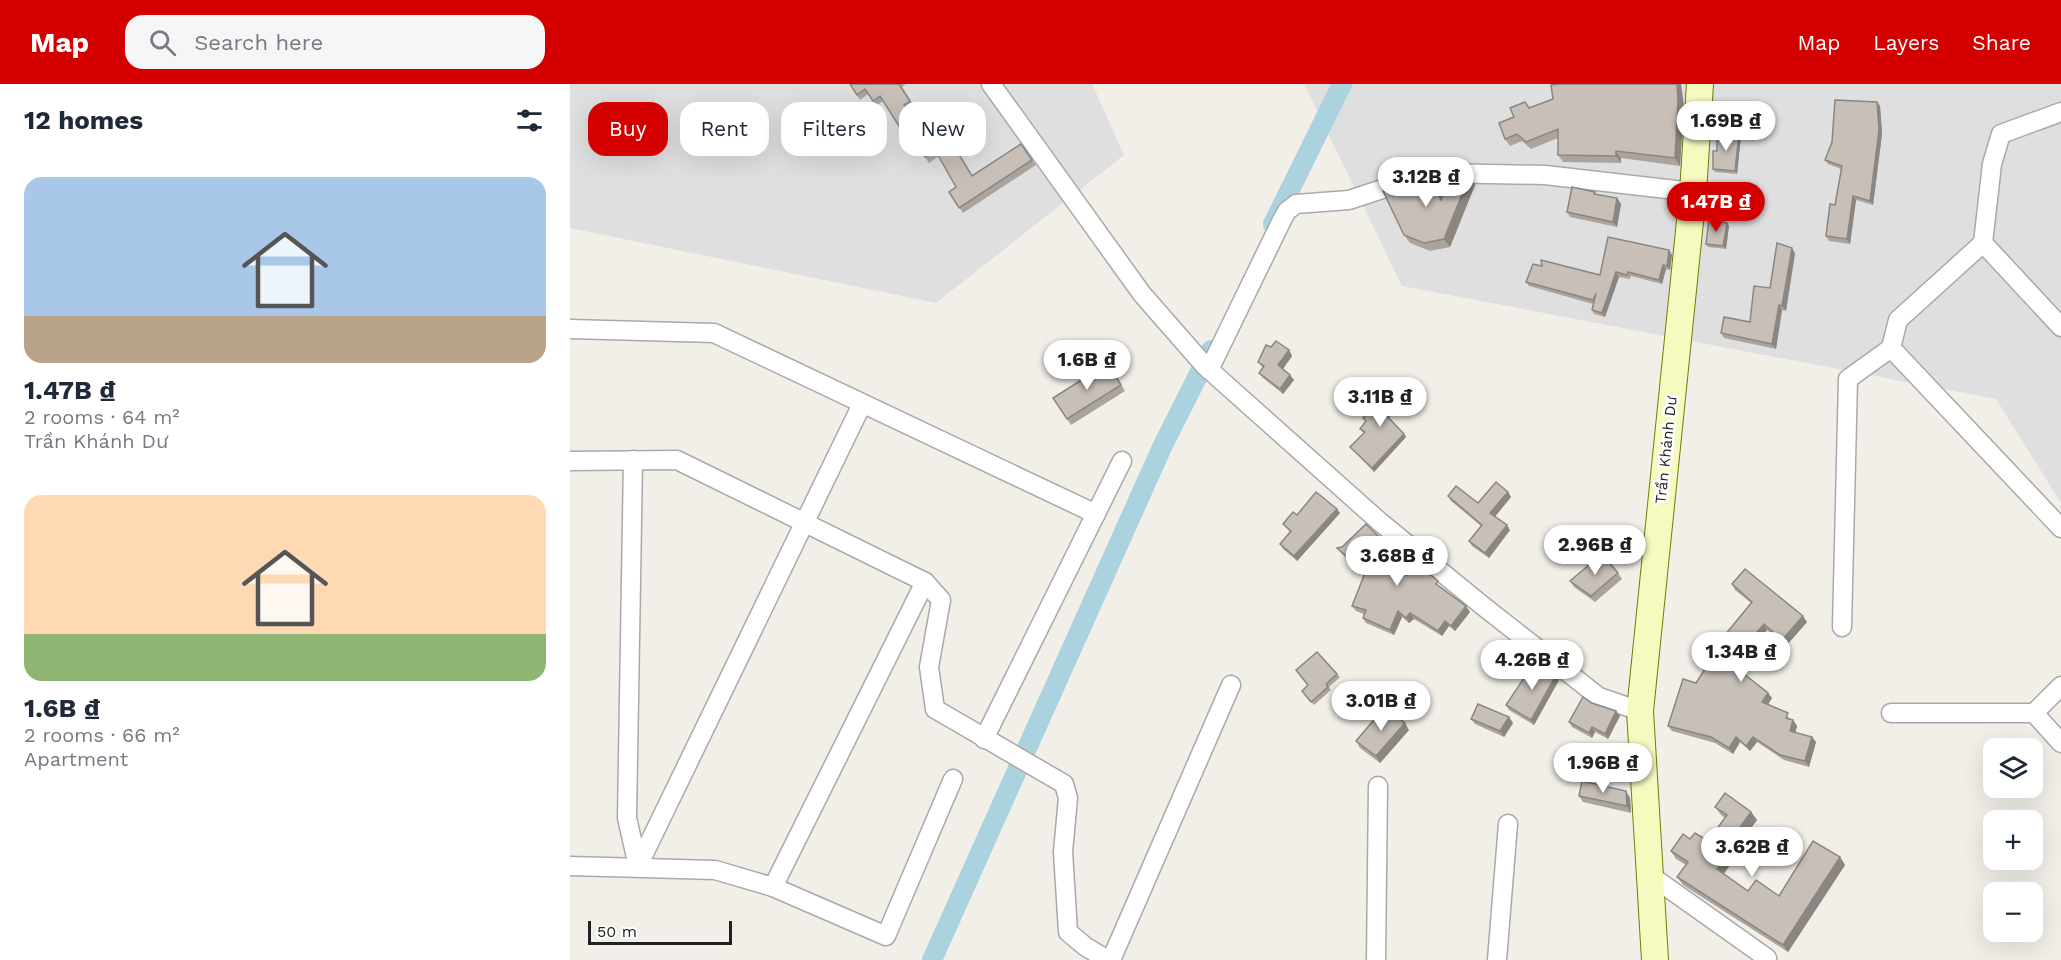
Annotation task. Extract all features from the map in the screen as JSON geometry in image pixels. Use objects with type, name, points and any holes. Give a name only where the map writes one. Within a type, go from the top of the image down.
[{"type":"street","points":[[991,84],[1142,294],[1204,364],[1380,522],[1491,613],[1599,697],[1640,711]]},
{"type":"street","name":"Trần Khánh Dư","points":[[1655,960],[1647,873],[1640,711],[1693,192],[1700,84]]},
{"type":"street","points":[[1842,627],[1848,379],[1891,348],[1898,320],[1983,243],[1992,164],[2001,134],[2061,112]]},
{"type":"street","points":[[1204,364],[1287,211],[1296,204],[1349,200],[1425,175],[1442,172],[1545,175],[1693,192]]},
{"type":"street","points":[[1983,243],[2061,327]]},
{"type":"street","points":[[570,328],[714,333],[1096,514]]},
{"type":"street","points":[[1891,348],[2061,528]]},
{"type":"street","points":[[638,866],[862,404]]},
{"type":"street","points":[[633,460],[627,818],[638,866]]},
{"type":"street","points":[[570,461],[677,460],[926,582],[941,600],[929,667],[935,709],[1064,784],[1068,798],[1063,852],[1068,932],[1086,947],[1110,960],[1231,685]]},
{"type":"street","points":[[984,739],[1122,461]]},
{"type":"street","points":[[773,887],[926,582]]},
{"type":"street","points":[[1891,713],[2034,713],[2061,686]]},
{"type":"street","points":[[2034,713],[2061,743]]},
{"type":"street","points":[[570,866],[638,866],[715,870],[773,887],[886,936],[953,779]]},
{"type":"street","points":[[1376,960],[1378,786]]},
{"type":"street","points":[[1497,960],[1508,824]]},
{"type":"street","points":[[1647,873],[1767,958]]},
{"type":"shaded area","points":[[570,84],[1092,84],[1124,155],[936,303],[570,228]]},
{"type":"shaded area","points":[[1304,84],[2061,84],[2061,503],[1996,399],[1402,286]]},
{"type":"building","points":[[850,84],[899,84],[910,101],[899,102],[899,126],[887,107],[887,102],[884,102],[880,96],[873,101],[865,89],[857,95]]},
{"type":"building","points":[[1677,84],[1675,158],[1616,151],[1616,156],[1558,155],[1558,129],[1526,142],[1517,134],[1505,139],[1499,123],[1514,117],[1510,108],[1525,102],[1529,108],[1553,99],[1551,85]]},
{"type":"building","points":[[1835,100],[1877,102],[1879,130],[1870,201],[1853,196],[1847,239],[1826,236],[1830,204],[1835,205],[1842,166],[1825,160],[1832,142]]},
{"type":"building","points":[[1739,133],[1735,171],[1713,169],[1713,151],[1717,151],[1717,134]]},
{"type":"building","points":[[1021,144],[1032,160],[959,208],[949,192],[956,187],[938,156],[960,156],[972,176]]},
{"type":"building","points":[[1450,176],[1469,177],[1444,239],[1424,243],[1404,235],[1383,191],[1430,178],[1441,200]]},
{"type":"building","points":[[1572,187],[1617,198],[1613,222],[1567,212]]},
{"type":"building","points":[[1709,219],[1727,223],[1723,246],[1706,244]]},
{"type":"building","points":[[1608,237],[1669,250],[1667,266],[1663,265],[1659,280],[1628,272],[1627,275],[1616,272],[1602,313],[1592,310],[1596,293],[1593,300],[1526,282],[1533,264],[1542,266],[1541,260],[1600,275]]},
{"type":"building","points":[[1777,243],[1792,248],[1782,306],[1779,305],[1772,344],[1721,333],[1724,317],[1750,322],[1754,286],[1770,288]]},
{"type":"building","points":[[1276,341],[1289,350],[1278,365],[1290,375],[1280,389],[1259,373],[1264,366],[1258,362],[1266,345],[1271,347]]},
{"type":"building","points":[[1108,363],[1121,385],[1067,419],[1053,398]]},
{"type":"building","points":[[1400,381],[1410,390],[1386,415],[1404,434],[1372,468],[1350,447],[1365,432],[1360,429],[1366,421],[1363,418]]},
{"type":"building","points":[[1496,482],[1508,492],[1490,513],[1507,525],[1485,553],[1469,541],[1482,525],[1448,496],[1456,486],[1478,503]]},
{"type":"building","points":[[1316,492],[1337,509],[1294,556],[1280,544],[1291,531],[1283,524],[1293,512],[1297,515]]},
{"type":"building","points":[[1366,524],[1388,546],[1376,561],[1408,575],[1417,564],[1438,581],[1436,584],[1466,606],[1451,626],[1445,621],[1438,631],[1410,613],[1406,618],[1398,611],[1390,630],[1363,618],[1366,610],[1352,606],[1365,573],[1337,548],[1342,547]]},
{"type":"building","points":[[1602,554],[1618,573],[1591,596],[1570,581]]},
{"type":"building","points":[[1745,569],[1803,616],[1782,640],[1764,624],[1730,663],[1768,693],[1762,702],[1788,713],[1786,718],[1793,720],[1790,731],[1812,737],[1805,761],[1780,755],[1753,737],[1746,746],[1736,737],[1729,748],[1711,737],[1668,726],[1683,679],[1696,683],[1710,661],[1706,658],[1752,602],[1732,584]]},
{"type":"building","points":[[1317,652],[1337,674],[1326,684],[1328,687],[1311,702],[1302,691],[1308,685],[1296,670]]},
{"type":"building","points":[[1536,660],[1556,675],[1531,720],[1506,705]]},
{"type":"building","points":[[1583,697],[1592,703],[1616,711],[1605,734],[1592,727],[1589,733],[1569,722]]},
{"type":"building","points":[[1478,704],[1509,717],[1500,731],[1471,719]]},
{"type":"building","points":[[1385,707],[1405,723],[1376,756],[1356,741]]},
{"type":"building","points":[[1582,781],[1626,791],[1627,806],[1579,796]]},
{"type":"building","points":[[1725,793],[1751,812],[1722,852],[1727,855],[1717,869],[1748,891],[1756,880],[1779,896],[1813,841],[1840,857],[1783,945],[1677,877],[1688,862],[1671,851],[1683,834],[1690,839],[1695,833],[1708,841],[1727,815],[1715,807]]},
{"type":"waterway","points":[[1273,224],[1342,84]]},
{"type":"waterway","points":[[932,960],[1163,445],[1211,350]]}]
